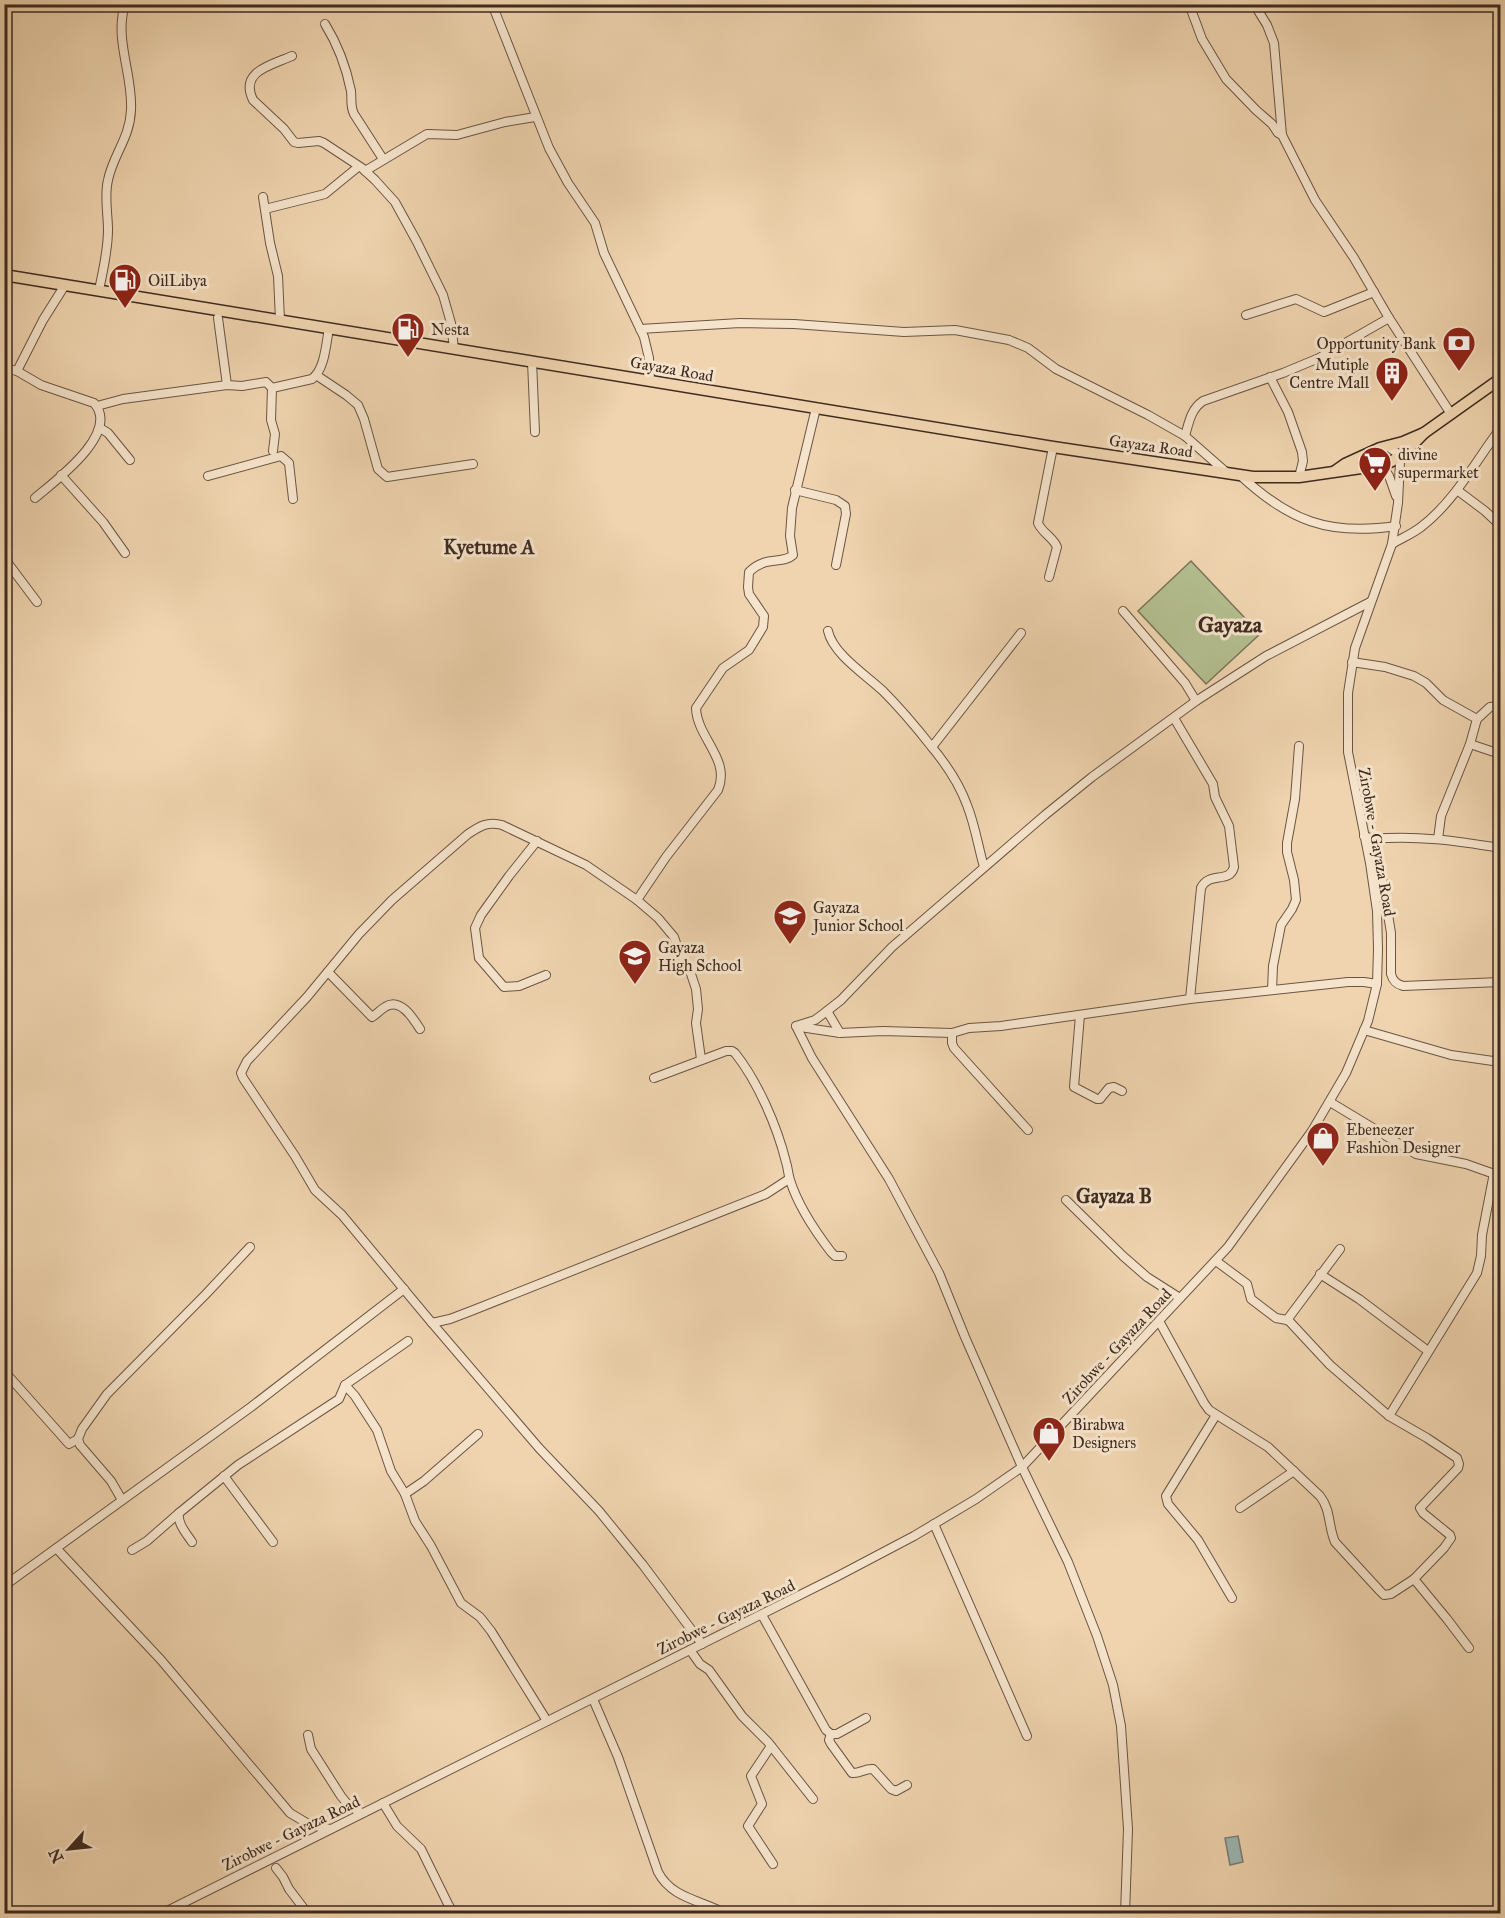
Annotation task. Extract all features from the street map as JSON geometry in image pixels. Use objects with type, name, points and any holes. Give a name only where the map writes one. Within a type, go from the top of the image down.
[{"type":"main road","name":"Gayaza Road","points":[[4,275],[1053,447],[1253,477],[1299,477],[1388,464],[1424,433],[1500,379]]},
{"type":"main road","name":"Gayaza Road","points":[[1335,471],[1382,447],[1403,442],[1424,433]]},
{"type":"street","points":[[99,290],[108,233],[107,182],[123,142],[131,113],[131,98],[122,40],[125,4]]},
{"type":"street","points":[[492,4],[535,117],[557,164],[598,230],[604,253],[640,329],[647,347],[650,380]]},
{"type":"street","points":[[1189,4],[1202,39],[1226,79],[1282,135]]},
{"type":"street","points":[[1254,4],[1267,25],[1274,43],[1282,135],[1315,200],[1354,258],[1389,318],[1451,414]]},
{"type":"street","points":[[325,24],[341,55],[351,91],[351,109],[383,159]]},
{"type":"street","points":[[292,56],[261,69],[253,75],[250,82],[250,94],[253,100],[284,129],[294,142],[319,141],[331,146],[375,180],[395,202],[445,302],[451,323],[454,349]]},
{"type":"street","points":[[265,209],[325,194],[361,169],[427,134],[457,135],[505,122],[535,117]]},
{"type":"street","points":[[263,196],[277,270],[280,320]]},
{"type":"street","points":[[17,371],[43,320],[65,285]]},
{"type":"street","points":[[1246,315],[1296,299],[1324,312],[1374,292]]},
{"type":"street","points":[[218,318],[227,385]]},
{"type":"street","points":[[1185,436],[1192,412],[1203,401],[1319,358],[1389,318]]},
{"type":"street","points":[[640,329],[740,323],[823,325],[904,332],[955,330],[1021,344],[1056,369],[1185,436],[1226,472]]},
{"type":"street","points":[[272,388],[307,380],[316,375],[321,366],[329,328]]},
{"type":"street","points":[[532,361],[535,432]]},
{"type":"street","points":[[4,368],[17,371],[41,385],[88,401],[97,406],[100,414],[100,428],[90,446],[61,476],[34,498]]},
{"type":"street","points":[[316,375],[358,405],[378,469],[387,477],[473,464]]},
{"type":"street","points":[[1270,377],[1288,412],[1302,452],[1303,460],[1299,477]]},
{"type":"street","points":[[97,406],[123,399],[266,382],[272,388],[271,420],[275,434],[273,451]]},
{"type":"street","points":[[637,900],[722,782],[722,771],[698,719],[696,708],[723,668],[749,650],[763,627],[764,616],[749,594],[747,580],[749,572],[759,564],[767,561],[787,560],[793,555],[790,536],[792,508],[816,408]]},
{"type":"street","points":[[100,428],[108,433],[130,460]]},
{"type":"street","points":[[1392,544],[1422,527],[1457,490],[1500,429]]},
{"type":"street","points":[[1049,577],[1057,547],[1038,523],[1053,447]]},
{"type":"street","points":[[1382,447],[1394,449],[1399,456]]},
{"type":"street","name":"Zirobwe - Gayaza Road","points":[[1382,447],[1378,456],[1393,484],[1398,503]]},
{"type":"street","points":[[208,476],[280,456],[289,463],[293,499]]},
{"type":"street","name":"Zirobwe - Gayaza Road","points":[[161,1914],[762,1615],[857,1566],[976,1499],[1022,1467],[1216,1261],[1279,1177],[1330,1102],[1346,1073],[1364,1029],[1377,984],[1377,911],[1348,752],[1347,707],[1355,648],[1392,544],[1396,526],[1399,456]]},
{"type":"street","points":[[1240,475],[1276,506],[1309,521],[1329,527],[1349,529],[1396,526]]},
{"type":"street","points":[[61,476],[103,522],[125,553]]},
{"type":"street","points":[[795,490],[836,500],[845,506],[846,514],[836,565]]},
{"type":"street","points":[[1457,490],[1500,525]]},
{"type":"street","points":[[4,558],[37,602]]},
{"type":"street","points":[[796,1026],[815,1020],[827,1011],[892,947],[984,867],[1092,777],[1196,700],[1266,656],[1370,602]]},
{"type":"street","points":[[1123,611],[1185,683],[1196,700]]},
{"type":"street","points":[[828,631],[830,640],[849,661],[883,691],[932,747],[954,778],[967,804],[984,867]]},
{"type":"street","points":[[932,747],[1021,633]]},
{"type":"street","points":[[1352,662],[1385,667],[1414,676],[1443,700],[1477,718]]},
{"type":"street","points":[[1438,839],[1441,816],[1470,744],[1477,718],[1490,706],[1500,705]]},
{"type":"street","points":[[1174,717],[1213,784],[1215,797],[1229,826],[1234,867],[1229,875],[1208,879],[1201,888],[1190,999]]},
{"type":"street","points":[[1470,744],[1500,754]]},
{"type":"street","points":[[1272,990],[1273,966],[1281,925],[1296,900],[1287,843],[1295,799],[1299,746]]},
{"type":"street","points":[[701,1059],[696,1023],[698,1009],[696,989],[674,938],[658,918],[637,900],[586,865],[492,822],[481,825],[468,834],[392,900],[247,1061],[241,1072],[315,1190],[342,1215],[539,1448],[599,1511],[702,1644]]},
{"type":"street","points":[[1364,837],[1438,839],[1500,848]]},
{"type":"street","points":[[1373,839],[1378,853],[1387,904],[1393,980],[1403,986],[1500,982]]},
{"type":"street","points":[[537,841],[481,915],[475,928],[476,944],[479,958],[504,987],[519,986],[546,975]]},
{"type":"street","points":[[328,972],[372,1017],[392,1004],[400,1006],[412,1015],[420,1029]]},
{"type":"street","points":[[796,1026],[840,1033],[883,1031],[952,1033],[1190,999],[1348,982],[1377,984]]},
{"type":"street","points":[[827,1011],[840,1033]]},
{"type":"street","points":[[1080,1015],[1074,1087],[1098,1100],[1109,1088],[1114,1087],[1122,1091]]},
{"type":"street","points":[[796,1026],[812,1058],[889,1179],[939,1273],[1022,1467],[1068,1562],[1097,1636],[1113,1685],[1121,1726],[1127,1785],[1125,1914]]},
{"type":"street","points":[[1364,1029],[1451,1055],[1500,1062]]},
{"type":"street","points":[[952,1033],[952,1043],[958,1052],[1028,1130]]},
{"type":"street","points":[[654,1078],[729,1050],[735,1053],[761,1097],[778,1135],[789,1179],[799,1202],[819,1236],[835,1257],[842,1256]]},
{"type":"street","points":[[1330,1102],[1416,1154],[1466,1164],[1497,1174],[1482,1235],[1477,1273],[1389,1416]]},
{"type":"street","points":[[432,1323],[461,1315],[699,1222],[766,1194],[789,1179]]},
{"type":"street","points":[[1066,1200],[1123,1257],[1147,1277],[1180,1298]]},
{"type":"street","points":[[4,1371],[69,1444],[78,1439],[82,1429],[106,1394],[250,1247]]},
{"type":"street","points":[[1287,1320],[1340,1249]]},
{"type":"street","points":[[1159,1321],[1204,1403],[1216,1415],[1268,1447],[1326,1503],[1331,1533],[1335,1542],[1384,1595],[1390,1594],[1414,1579],[1444,1548],[1451,1538],[1450,1535],[1423,1513],[1420,1506],[1458,1468],[1457,1458],[1389,1416],[1330,1365],[1287,1320],[1276,1318],[1251,1299],[1246,1284],[1216,1261]]},
{"type":"street","points":[[1320,1274],[1359,1299],[1428,1351]]},
{"type":"street","points":[[4,1586],[251,1407],[404,1289]]},
{"type":"street","points":[[132,1550],[147,1541],[238,1465],[339,1399],[345,1385],[408,1341]]},
{"type":"street","points":[[345,1385],[377,1430],[392,1471],[405,1494],[415,1521],[461,1603],[480,1617],[491,1631],[547,1721]]},
{"type":"street","points":[[1216,1415],[1166,1496],[1168,1503],[1198,1540],[1232,1598]]},
{"type":"street","points":[[405,1494],[424,1481],[478,1434]]},
{"type":"street","points":[[78,1439],[80,1445],[111,1481],[122,1500]]},
{"type":"street","points":[[1240,1508],[1294,1471]]},
{"type":"street","points":[[224,1476],[273,1542]]},
{"type":"street","points":[[179,1513],[180,1523],[192,1542]]},
{"type":"street","points":[[934,1524],[1027,1736]]},
{"type":"street","points":[[57,1549],[160,1660],[290,1814],[310,1825],[330,1829]]},
{"type":"street","points":[[1414,1579],[1468,1648]]},
{"type":"street","points":[[762,1615],[826,1730],[831,1734],[837,1734],[866,1718]]},
{"type":"street","points":[[690,1650],[700,1664],[709,1670],[742,1716],[771,1746],[813,1799]]},
{"type":"street","points":[[593,1699],[618,1757],[663,1882],[671,1890],[726,1914]]},
{"type":"street","points":[[831,1734],[829,1740],[831,1744],[852,1773],[857,1774],[868,1768],[873,1769],[891,1789],[896,1791],[907,1785]]},
{"type":"street","points":[[308,1735],[311,1749],[341,1796],[349,1806],[362,1813]]},
{"type":"street","points":[[771,1746],[751,1776],[762,1804],[748,1826],[772,1864]]},
{"type":"street","points":[[383,1803],[397,1826],[421,1849],[454,1914]]},
{"type":"street","points":[[276,1868],[284,1876],[289,1889],[309,1914]]},
{"type":"green space","points":[[1191,561],[1260,634],[1206,684],[1138,611]]},
{"type":"water","points":[[1238,1836],[1243,1862],[1230,1865],[1225,1838]]},
{"type":"place","name":"OilLibya","points":[[125,309]]},
{"type":"place","name":"Nesta","points":[[408,358]]},
{"type":"place","name":"Opportunity Bank","points":[[1459,372]]},
{"type":"place","name":"Mutiple Centre Mall","points":[[1392,402]]},
{"type":"place","name":"divine supermarket","points":[[1375,492]]},
{"type":"place","name":"Gayaza Junior School","points":[[790,945]]},
{"type":"place","name":"Gayaza High School","points":[[635,985]]},
{"type":"place","name":"Ebeneezer Fashion Designer","points":[[1323,1167]]},
{"type":"place","name":"Birabwa Designers","points":[[1049,1462]]},
{"type":"district","name":"Kyetume A","points":[[489,547]]},
{"type":"district","name":"Gayaza","points":[[1230,624]]},
{"type":"district","name":"Gayaza B","points":[[1114,1196]]}]
